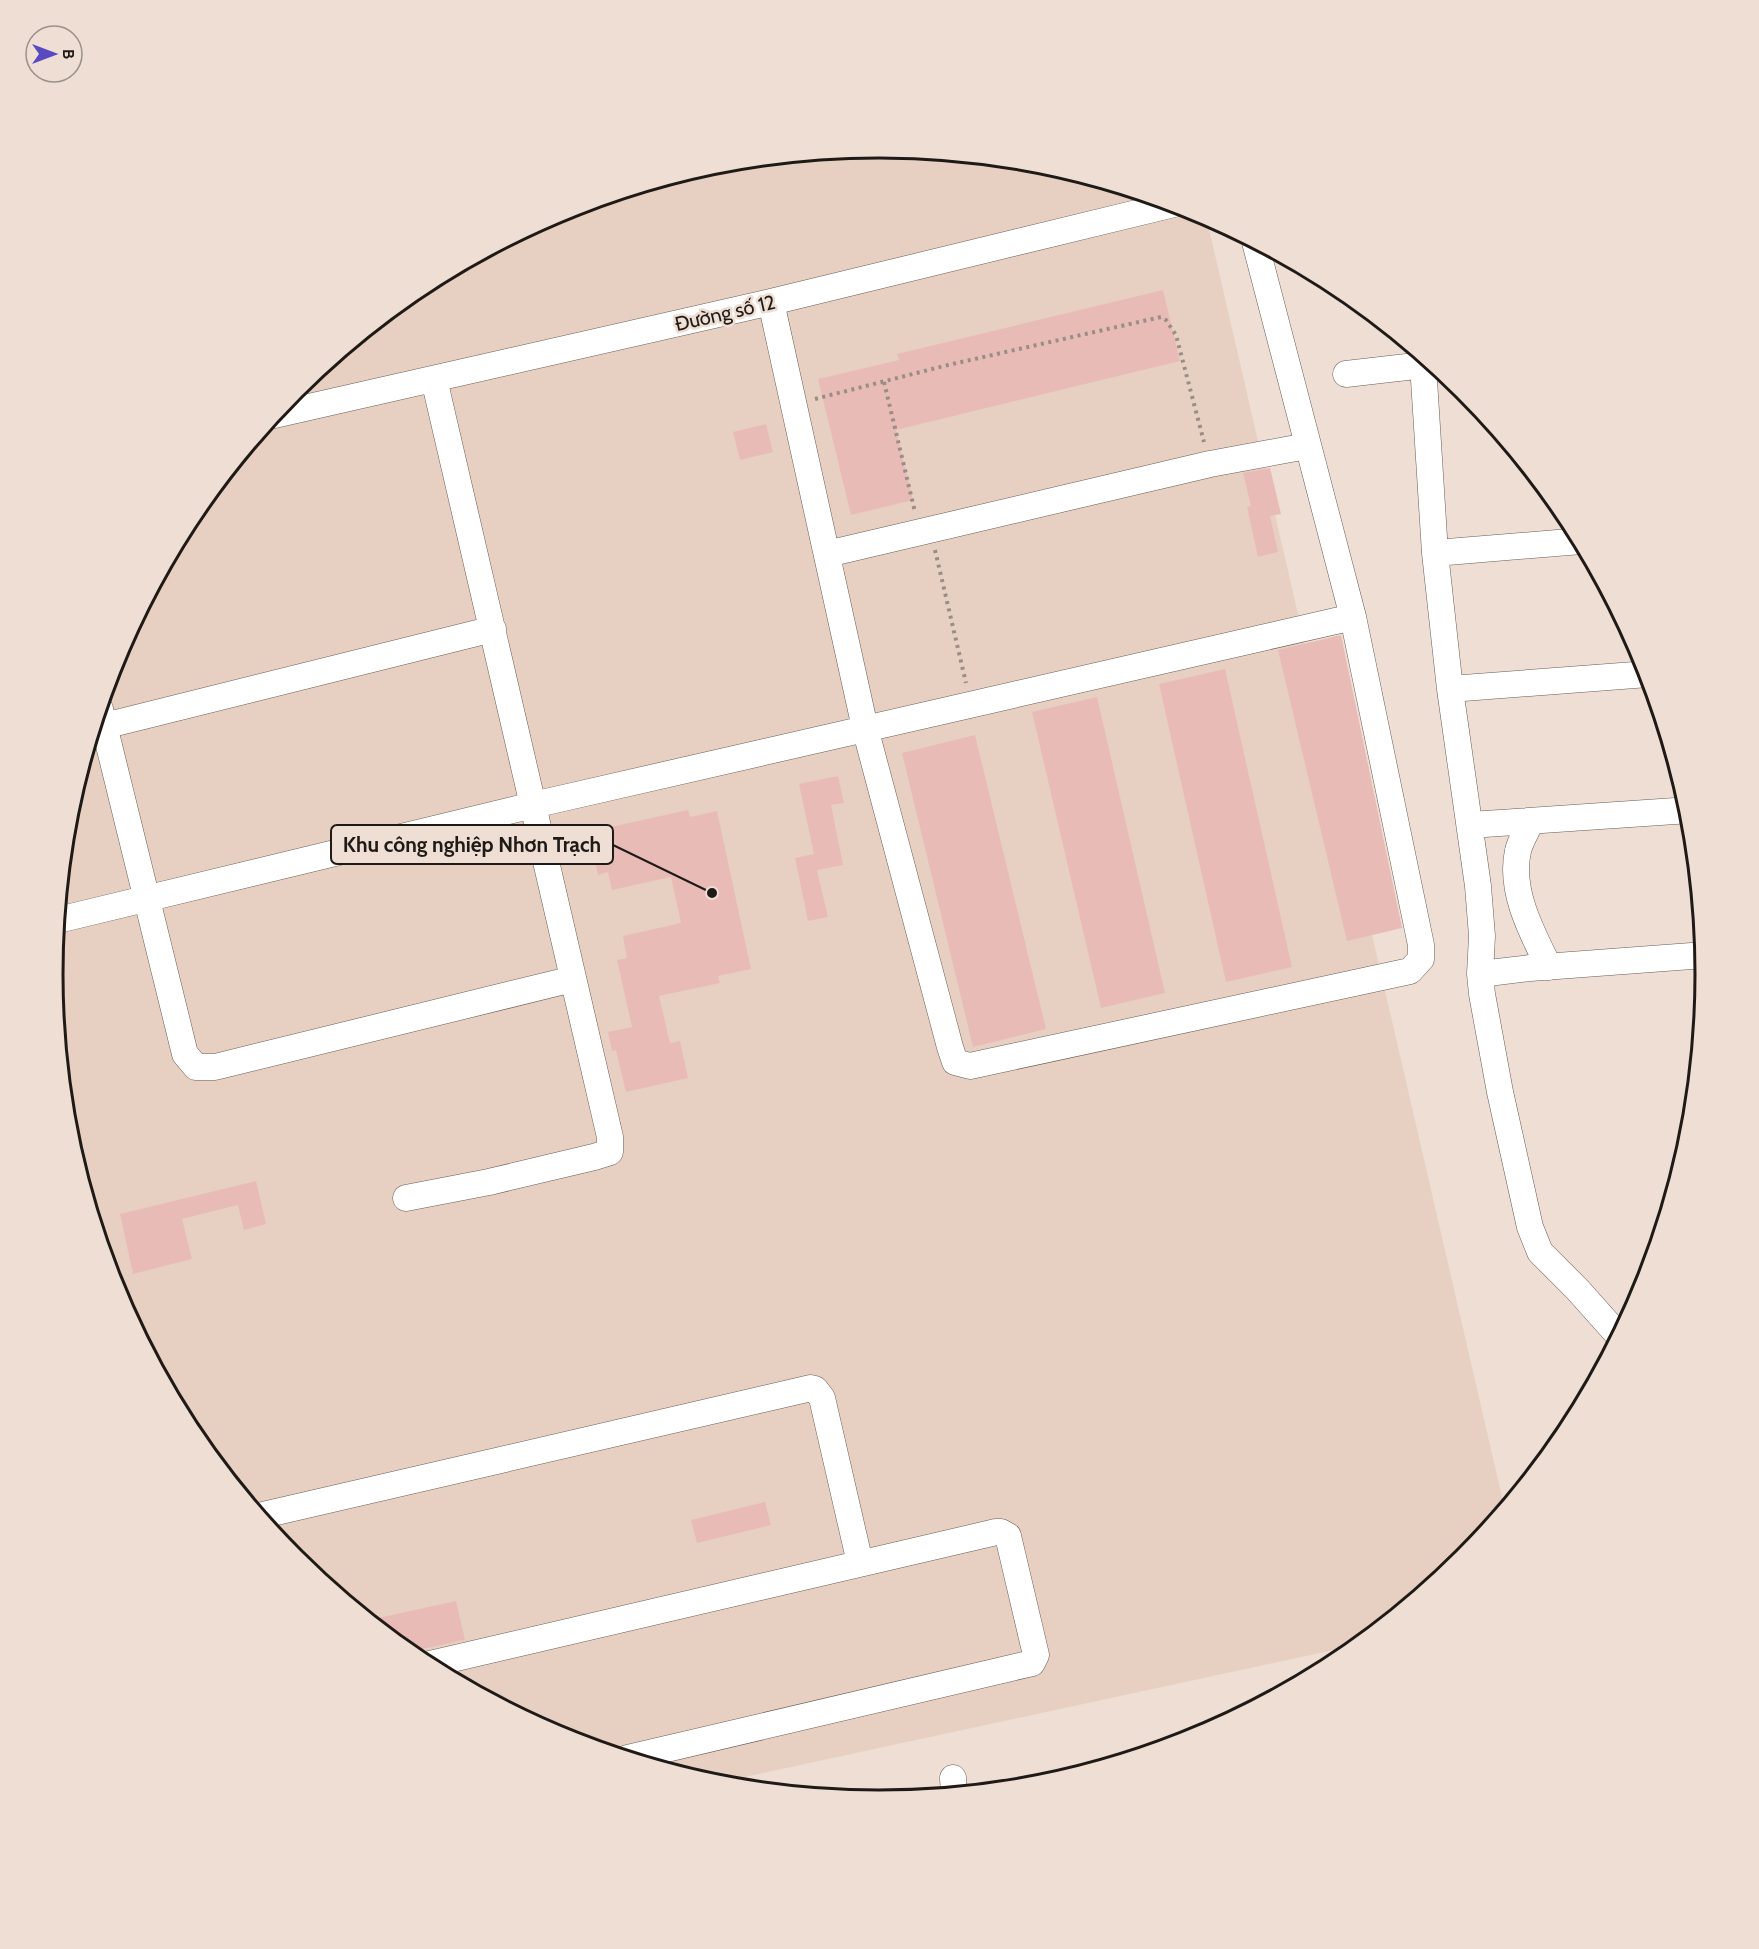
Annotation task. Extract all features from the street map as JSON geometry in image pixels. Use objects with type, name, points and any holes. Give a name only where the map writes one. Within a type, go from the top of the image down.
[{"type":"street","name":"Đường số 12","points":[[288,412],[771,302],[1159,208]]},
{"type":"street","points":[[771,302],[865,728],[955,1062],[970,1066],[1410,971],[1421,959],[1421,945],[1353,617],[1257,251]]},
{"type":"street","points":[[1347,374],[1422,365]]},
{"type":"street","points":[[1428,370],[1436,553],[1450,689],[1478,886],[1482,936],[1480,974],[1490,1040],[1530,1227],[1540,1252],[1614,1331]]},
{"type":"street","points":[[406,1198],[489,1182],[610,1152],[610,1137],[434,379]]},
{"type":"street","points":[[827,554],[1210,465],[1307,446]]},
{"type":"street","points":[[1436,553],[1571,542]]},
{"type":"street","points":[[65,918],[533,805],[1353,617]]},
{"type":"street","points":[[105,716],[493,629]]},
{"type":"street","points":[[1450,689],[1639,675]]},
{"type":"street","points":[[103,722],[185,1054],[196,1067],[226,1064],[573,979]]},
{"type":"street","points":[[1470,825],[1679,811]]},
{"type":"street","points":[[1531,821],[1518,850],[1516,879],[1531,930],[1549,967]]},
{"type":"street","points":[[1480,974],[1695,956]]},
{"type":"street","points":[[267,1514],[810,1388],[819,1393],[822,1398],[861,1563]]},
{"type":"street","points":[[440,1662],[996,1532],[1005,1533],[1010,1540],[1036,1655],[1035,1659],[1027,1665],[641,1755]]},
{"type":"path","points":[[794,404],[1161,317],[1166,320],[1176,335],[1210,465]]},
{"type":"path","points":[[884,382],[971,704]]},
{"type":"shaded area","points":[[880,158],[933,160],[986,165],[1039,174],[1142,201],[1209,227],[1503,1501],[1457,1552],[1418,1588],[1377,1622],[1339,1649],[739,1778],[720,1775],[617,1748],[567,1729],[471,1682],[426,1653],[382,1622],[302,1552],[232,1472],[201,1428],[172,1383],[125,1287],[106,1237],[79,1134],[70,1081],[63,974],[70,868],[79,815],[106,712],[125,662],[172,566],[201,521],[232,477],[302,397],[382,327],[426,296],[471,267],[518,242],[617,201],[720,174],[773,165],[826,160]]},
{"type":"building","points":[[1163,290],[1180,361],[896,430],[913,500],[851,515],[818,379],[899,360],[897,354]]},
{"type":"building","points":[[766,424],[773,452],[740,460],[733,432]]},
{"type":"building","points":[[1270,468],[1281,514],[1270,516],[1278,552],[1258,557],[1247,507],[1251,506],[1243,473]]},
{"type":"building","points":[[1341,635],[1402,928],[1347,941],[1278,650]]},
{"type":"building","points":[[1225,669],[1292,967],[1226,982],[1159,684]]},
{"type":"building","points":[[1097,697],[1165,993],[1101,1008],[1032,712]]},
{"type":"building","points":[[975,735],[1046,1029],[973,1047],[902,753]]},
{"type":"building","points":[[838,776],[844,803],[831,805],[843,865],[817,870],[828,917],[808,921],[795,858],[814,854],[799,784]]},
{"type":"building","points":[[688,810],[690,817],[717,811],[751,969],[718,976],[720,983],[659,996],[670,1043],[680,1041],[688,1078],[626,1092],[616,1050],[612,1051],[608,1032],[632,1027],[617,960],[627,958],[623,936],[681,923],[671,877],[612,890],[608,872],[598,875],[588,832]]},
{"type":"building","points":[[256,1181],[266,1224],[244,1230],[238,1205],[182,1219],[192,1259],[133,1274],[120,1214]]},
{"type":"building","points":[[765,1502],[771,1525],[697,1543],[691,1520]]},
{"type":"building","points":[[456,1601],[465,1640],[421,1649],[377,1618]]},
{"type":"place","name":"Khu công nghiệp Nhơn Trạch","points":[[712,893]]}]
